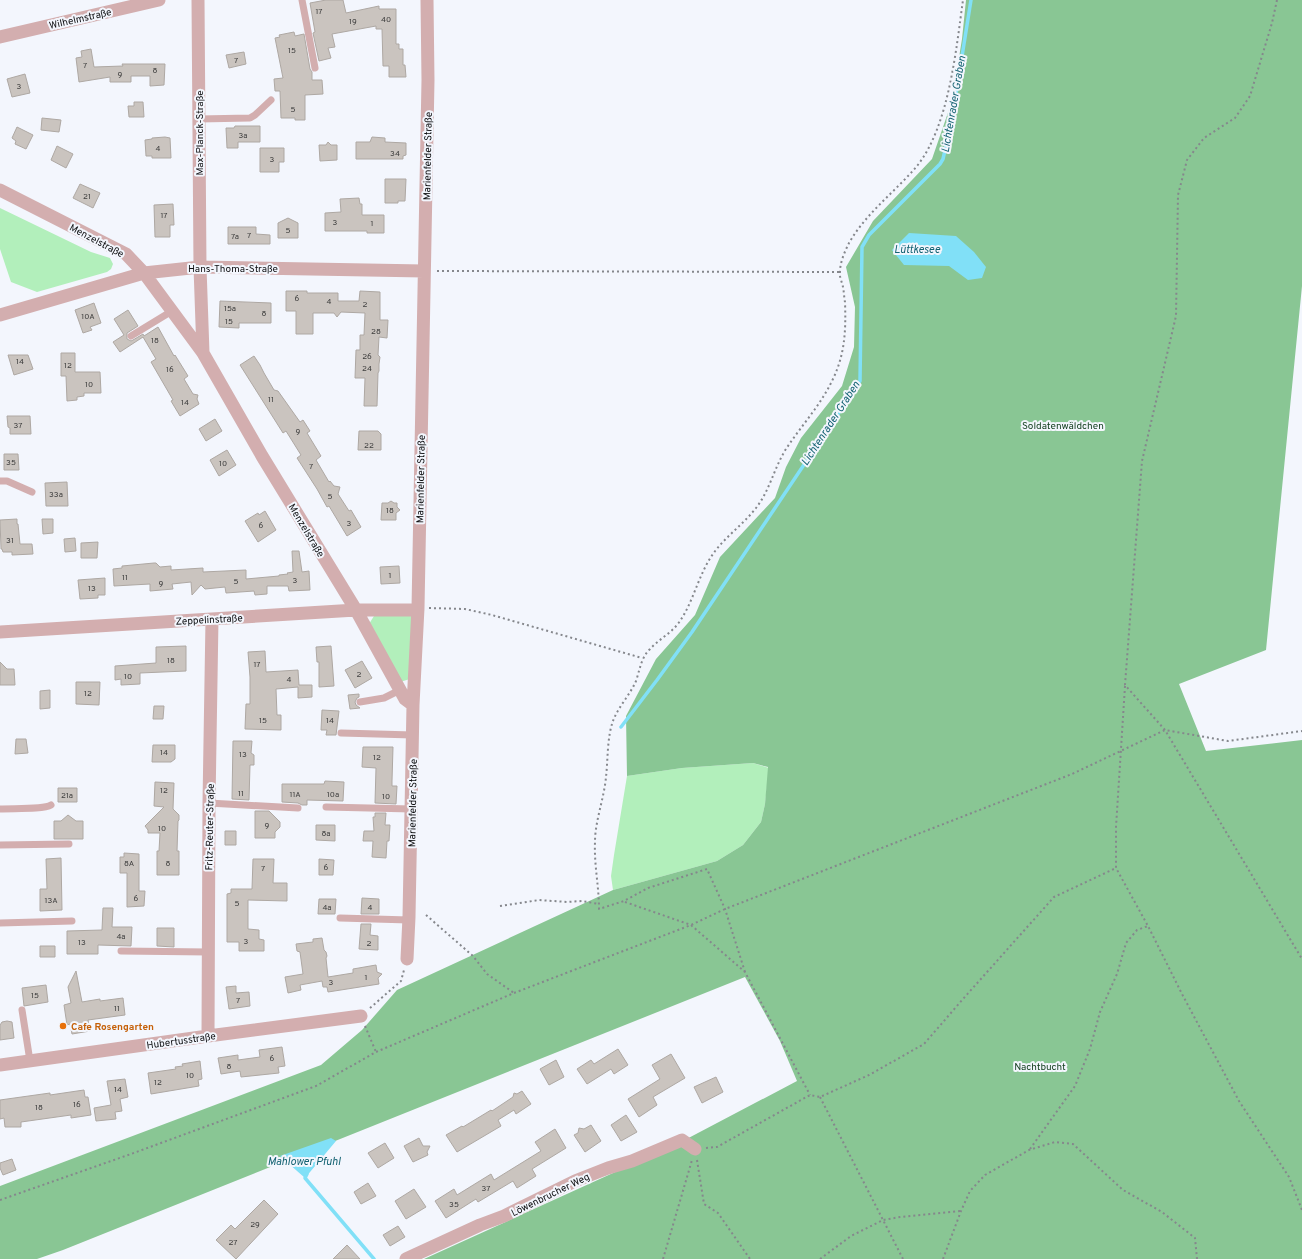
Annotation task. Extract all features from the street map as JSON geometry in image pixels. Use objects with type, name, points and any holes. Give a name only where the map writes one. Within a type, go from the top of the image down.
[{"type":"street","name":"Wilhelmstraße","points":[[0,37],[160,0]]},
{"type":"street","name":"Max-Planck-Straße","points":[[198,0],[200,267]]},
{"type":"street","name":"Marienfelder Straße","points":[[407,959],[412,809],[413,705],[418,609],[428,80],[427,0]]},
{"type":"street","name":"Menzelstraße","points":[[0,190],[126,254],[144,272],[203,353],[262,456],[356,610],[405,699],[413,705]]},
{"type":"street","name":"Hans-Thoma-Straße","points":[[0,315],[144,272],[200,267],[424,270]]},
{"type":"street","name":"Menzelstraße","points":[[200,267],[203,353]]},
{"type":"street","name":"Zeppelinstraße","points":[[0,632],[356,610],[418,609]]},
{"type":"street","name":"Fritz-Reuter-Straße","points":[[208,1036],[209,803],[212,619]]},
{"type":"street","name":"Hubertusstraße","points":[[0,1065],[361,1016]]},
{"type":"street","name":"Löwenbrucher Weg","points":[[406,1259],[480,1225],[504,1216],[575,1181],[608,1168],[632,1161],[682,1140],[695,1149]]},
{"type":"lane","points":[[302,0],[314,68]]},
{"type":"lane","points":[[199,119],[250,118],[271,100]]},
{"type":"lane","points":[[132,336],[172,311]]},
{"type":"lane","points":[[0,481],[7,481],[32,492]]},
{"type":"lane","points":[[360,702],[384,698],[400,690]]},
{"type":"lane","points":[[341,733],[413,735]]},
{"type":"lane","points":[[209,803],[298,808]]},
{"type":"lane","points":[[0,808],[40,808],[51,805]]},
{"type":"lane","points":[[326,807],[412,809]]},
{"type":"lane","points":[[0,845],[69,844]]},
{"type":"lane","points":[[340,918],[409,920]]},
{"type":"lane","points":[[0,923],[72,921]]},
{"type":"lane","points":[[121,951],[208,952]]},
{"type":"lane","points":[[22,1010],[30,1061]]},
{"type":"path","points":[[810,1095],[745,972],[726,909],[707,869],[648,888],[624,901],[599,909],[599,888],[596,873],[595,843],[604,793],[610,729],[614,717],[635,682],[642,658],[650,649],[675,629],[682,618],[709,559],[718,547],[744,522],[763,498],[769,488],[784,451],[830,384],[844,348],[845,299],[840,272],[844,255],[858,228],[918,164],[933,140],[943,112],[952,74],[963,0]]},
{"type":"path","points":[[1277,0],[1272,24],[1250,96],[1235,118],[1204,138],[1187,160],[1178,195],[1176,316],[1142,461],[1120,752],[1116,827],[1116,868],[1148,926],[1182,994],[1239,1101],[1289,1177],[1302,1210]]},
{"type":"path","points":[[424,270],[840,272]]},
{"type":"path","points":[[418,609],[465,609],[492,615],[642,658]]},
{"type":"path","points":[[1125,685],[1165,730],[1302,959]]},
{"type":"path","points":[[0,1200],[316,1086],[376,1052],[514,993],[691,925],[726,909],[1072,774],[1165,730],[1228,741],[1302,731]]},
{"type":"path","points":[[695,1149],[717,1147],[810,1095],[820,1097],[869,1075],[924,1044],[1054,897],[1116,868]]},
{"type":"path","points":[[500,906],[539,900],[566,902],[582,901],[599,904]]},
{"type":"path","points":[[624,901],[691,925],[745,972]]},
{"type":"path","points":[[426,916],[474,956],[487,974],[514,993]]},
{"type":"path","points":[[1030,1150],[1075,1086],[1090,1048],[1100,1012],[1117,974],[1126,943],[1137,930],[1148,926]]},
{"type":"path","points":[[376,1052],[361,1016],[401,981],[407,959]]},
{"type":"path","points":[[820,1097],[903,1259]]},
{"type":"path","points":[[943,1259],[960,1211],[970,1191],[985,1175],[1030,1150],[1055,1142],[1073,1144],[1123,1190],[1162,1212],[1195,1238],[1197,1259]]},
{"type":"path","points":[[664,1259],[695,1149]]},
{"type":"path","points":[[695,1149],[704,1204],[718,1213],[750,1259]]},
{"type":"path","points":[[820,1259],[851,1236],[882,1220],[960,1211]]},
{"type":"green space","points":[[966,0],[1302,0],[1302,286],[1266,650],[1179,684],[1206,751],[1302,740],[1302,1259],[424,1259],[679,1143],[797,1081],[780,1041],[745,977],[63,1250],[37,1259],[0,1259],[0,1186],[321,1065],[362,1030],[397,990],[613,890],[717,861],[743,845],[761,822],[765,804],[768,767],[753,763],[682,768],[627,776],[626,716],[656,659],[695,615],[720,557],[775,498],[786,467],[801,438],[842,386],[854,347],[855,307],[846,267],[873,221],[932,159],[952,101],[962,39]]},
{"type":"green space","points":[[0,208],[91,252],[110,258],[113,264],[111,269],[107,272],[37,292],[11,282],[0,249]]},
{"type":"green space","points":[[374,616],[413,616],[410,679],[400,682],[369,624]]},
{"type":"green space","points":[[753,763],[769,768],[765,804],[761,822],[743,845],[717,861],[613,890],[611,876],[627,776],[682,768]]},
{"type":"water","name":"Lüttkesee","points":[[909,233],[956,236],[974,252],[986,267],[982,278],[968,280],[949,266],[904,265],[892,250]]},
{"type":"water","name":"Mahlower Pfuhl","points":[[331,1138],[336,1141],[305,1178],[280,1156]]},
{"type":"building","points":[[326,0],[343,0],[346,13],[379,6],[379,9],[396,9],[396,44],[399,44],[399,49],[403,49],[403,65],[405,65],[406,77],[389,77],[389,66],[383,66],[382,29],[376,29],[376,26],[332,34],[335,47],[328,48],[331,58],[319,61],[313,33],[315,32],[310,3]]},
{"type":"building","points":[[294,32],[295,36],[304,34],[310,69],[312,72],[312,80],[322,80],[323,94],[305,95],[305,120],[281,118],[280,91],[275,91],[274,79],[283,78],[275,38],[280,37],[279,35]]},
{"type":"building","points":[[91,49],[94,67],[123,66],[122,64],[165,64],[164,85],[150,86],[150,76],[131,76],[131,82],[110,82],[110,77],[79,82],[76,58],[82,57],[81,51]]},
{"type":"building","points":[[244,52],[246,64],[229,68],[226,55]]},
{"type":"building","points":[[25,74],[30,93],[12,97],[7,79]]},
{"type":"building","points":[[134,102],[143,102],[144,117],[129,117],[128,106],[134,106]]},
{"type":"building","points":[[42,118],[61,120],[59,132],[41,130]]},
{"type":"building","points":[[235,126],[260,126],[260,142],[238,142],[238,148],[227,148],[226,128],[234,128]]},
{"type":"building","points":[[17,127],[33,135],[26,149],[15,144],[16,141],[12,138]]},
{"type":"building","points":[[165,137],[170,138],[171,158],[152,158],[152,156],[146,156],[145,140]]},
{"type":"building","points":[[372,137],[385,138],[385,142],[406,143],[406,155],[403,156],[403,159],[356,159],[356,142],[370,142]]},
{"type":"building","points":[[328,142],[331,145],[337,145],[337,160],[320,161],[319,145],[326,145]]},
{"type":"building","points":[[57,146],[73,154],[66,168],[51,160]]},
{"type":"building","points":[[260,148],[284,148],[284,162],[279,162],[279,172],[260,172]]},
{"type":"building","points":[[385,179],[406,179],[405,201],[398,201],[398,203],[385,203]]},
{"type":"building","points":[[80,184],[100,193],[93,208],[73,198]]},
{"type":"building","points":[[359,198],[360,204],[362,204],[362,215],[384,215],[384,233],[367,233],[367,231],[325,231],[325,213],[341,212],[340,199]]},
{"type":"building","points":[[173,204],[174,225],[170,225],[170,237],[155,237],[154,205]]},
{"type":"building","points":[[288,218],[298,223],[298,238],[278,238],[278,223]]},
{"type":"building","points":[[228,227],[256,227],[256,234],[270,235],[270,244],[228,244]]},
{"type":"building","points":[[286,291],[338,293],[338,301],[359,301],[360,291],[380,292],[380,320],[388,320],[387,338],[379,337],[378,355],[380,357],[377,406],[364,406],[365,378],[355,378],[356,350],[360,350],[360,335],[364,335],[365,313],[341,312],[337,317],[334,313],[313,313],[313,334],[296,334],[296,311],[286,311]]},
{"type":"building","points":[[220,301],[271,303],[271,323],[239,323],[239,328],[219,327]]},
{"type":"building","points":[[94,303],[101,323],[90,327],[92,330],[83,333],[75,310]]},
{"type":"building","points":[[128,310],[138,326],[127,333],[127,339],[131,341],[143,334],[144,336],[158,327],[174,356],[175,355],[188,376],[184,379],[193,394],[198,395],[197,399],[199,404],[180,416],[171,401],[173,400],[151,362],[156,359],[143,337],[120,352],[113,342],[124,335],[114,319]]},
{"type":"building","points":[[61,353],[75,353],[75,372],[100,372],[101,393],[84,393],[84,396],[77,397],[77,400],[67,401],[66,376],[61,376]]},
{"type":"building","points":[[8,355],[28,355],[33,369],[14,375]]},
{"type":"building","points":[[254,356],[274,390],[278,391],[300,422],[303,420],[310,431],[307,433],[321,456],[316,460],[329,482],[330,481],[334,486],[340,487],[338,494],[349,511],[351,510],[361,527],[347,536],[297,458],[301,455],[286,431],[283,433],[240,365]]},
{"type":"building","points":[[7,416],[30,416],[31,434],[10,434]]},
{"type":"building","points":[[215,419],[222,431],[206,441],[199,429]]},
{"type":"building","points":[[359,431],[378,431],[381,434],[381,450],[358,450]]},
{"type":"building","points":[[227,450],[236,465],[219,476],[210,460]]},
{"type":"building","points":[[4,454],[18,454],[19,470],[4,470]]},
{"type":"building","points":[[67,482],[68,506],[46,506],[45,483]]},
{"type":"building","points":[[391,501],[397,503],[397,507],[400,510],[396,513],[396,520],[381,520],[382,503],[388,503]]},
{"type":"building","points":[[265,511],[276,530],[258,542],[245,521],[258,513],[259,515]]},
{"type":"building","points":[[17,519],[20,544],[32,544],[33,554],[12,555],[12,552],[3,552],[1,549],[0,520]]},
{"type":"building","points":[[42,519],[53,519],[53,533],[43,534]]},
{"type":"building","points":[[75,538],[76,551],[65,552],[64,539]]},
{"type":"building","points":[[98,542],[97,558],[81,558],[81,543]]},
{"type":"building","points":[[292,551],[299,551],[302,572],[309,571],[310,590],[289,591],[288,586],[267,586],[267,594],[255,595],[254,591],[226,593],[225,587],[205,589],[201,585],[192,595],[191,582],[172,584],[173,589],[150,591],[150,584],[114,586],[113,569],[122,568],[122,566],[154,563],[160,567],[171,566],[171,570],[203,568],[203,572],[246,570],[246,579],[279,576],[293,572]]},
{"type":"building","points":[[399,566],[400,583],[381,584],[380,567]]},
{"type":"building","points":[[105,578],[105,595],[98,595],[98,598],[80,599],[78,580]]},
{"type":"building","points":[[186,646],[186,671],[140,673],[140,684],[121,685],[121,679],[115,680],[115,666],[156,663],[156,647]]},
{"type":"building","points":[[331,646],[334,686],[319,687],[319,662],[317,662],[316,647]]},
{"type":"building","points":[[265,651],[266,672],[298,670],[299,685],[312,685],[312,697],[298,698],[298,687],[276,689],[277,715],[281,715],[281,730],[245,729],[246,704],[250,704],[248,652]]},
{"type":"building","points":[[362,661],[372,678],[355,688],[345,670]]},
{"type":"building","points":[[0,662],[7,669],[14,669],[15,685],[0,685]]},
{"type":"building","points":[[76,682],[100,682],[99,705],[76,704]]},
{"type":"building","points":[[50,690],[50,708],[40,709],[40,691]]},
{"type":"building","points":[[359,694],[359,697],[355,702],[360,708],[350,709],[348,695]]},
{"type":"building","points":[[154,706],[164,706],[163,719],[153,719]]},
{"type":"building","points":[[322,710],[339,711],[336,735],[326,735],[327,730],[321,730]]},
{"type":"building","points":[[16,739],[26,739],[28,753],[15,754]]},
{"type":"building","points":[[233,741],[252,741],[251,753],[254,755],[254,765],[250,765],[249,800],[232,799]]},
{"type":"building","points":[[153,745],[175,745],[175,759],[171,762],[152,762]]},
{"type":"building","points":[[363,747],[393,747],[392,786],[397,786],[396,804],[375,803],[376,768],[362,767]]},
{"type":"building","points":[[325,781],[344,782],[343,801],[307,800],[307,805],[282,802],[282,784],[324,784]]},
{"type":"building","points":[[155,782],[174,783],[173,809],[179,815],[177,851],[179,851],[179,875],[157,875],[157,851],[159,851],[160,833],[148,833],[145,826],[164,807],[154,806]]},
{"type":"building","points":[[58,788],[77,788],[77,802],[58,802]]},
{"type":"building","points":[[255,811],[269,811],[280,822],[280,827],[275,832],[275,838],[255,838]]},
{"type":"building","points":[[375,813],[386,813],[385,825],[390,825],[386,858],[372,857],[373,841],[363,841],[364,831],[374,831],[373,817],[375,817]]},
{"type":"building","points":[[68,815],[76,821],[83,821],[83,839],[54,839],[54,821],[61,821]]},
{"type":"building","points":[[316,825],[335,825],[335,841],[316,840]]},
{"type":"building","points":[[225,831],[236,831],[236,845],[225,845]]},
{"type":"building","points":[[124,853],[139,854],[139,891],[145,891],[144,906],[127,907],[127,873],[120,873],[120,857],[124,857]]},
{"type":"building","points":[[61,858],[62,910],[40,911],[40,889],[47,889],[46,859]]},
{"type":"building","points":[[253,859],[274,859],[273,883],[287,883],[287,901],[248,900],[248,929],[259,930],[259,939],[264,940],[264,951],[239,951],[239,942],[227,942],[227,894],[231,893],[231,889],[252,889]]},
{"type":"building","points":[[319,859],[334,860],[333,875],[319,875]]},
{"type":"building","points":[[362,898],[379,899],[379,914],[361,914]]},
{"type":"building","points":[[319,899],[336,899],[335,914],[318,914]]},
{"type":"building","points":[[103,908],[113,908],[112,927],[132,927],[131,946],[98,945],[98,954],[67,954],[67,931],[102,930]]},
{"type":"building","points":[[361,924],[371,924],[370,935],[378,936],[378,950],[359,949]]},
{"type":"building","points":[[157,928],[174,928],[174,947],[157,946]]},
{"type":"building","points":[[322,938],[324,950],[327,956],[328,977],[353,973],[353,969],[376,965],[377,972],[382,974],[378,978],[379,984],[328,992],[327,987],[323,987],[322,981],[300,985],[301,990],[288,993],[285,977],[303,974],[300,952],[297,951],[296,944],[313,942],[313,939]]},
{"type":"building","points":[[40,946],[55,946],[55,957],[40,957]]},
{"type":"building","points":[[76,971],[82,1002],[100,999],[100,1001],[123,998],[125,1015],[88,1020],[90,1031],[72,1034],[70,1024],[67,1025],[64,1005],[71,1003],[68,987]]},
{"type":"building","points":[[46,985],[48,1002],[24,1006],[22,988]]},
{"type":"building","points":[[236,986],[236,993],[249,992],[250,1006],[229,1009],[226,987]]},
{"type":"building","points":[[2,1022],[12,1022],[14,1038],[0,1040],[0,1025]]},
{"type":"building","points":[[282,1047],[285,1066],[278,1067],[279,1073],[241,1077],[240,1071],[221,1074],[218,1058],[238,1055],[238,1060],[260,1057],[259,1050]]},
{"type":"building","points":[[618,1049],[628,1065],[614,1074],[611,1069],[587,1084],[577,1069],[591,1060],[594,1064]]},
{"type":"building","points":[[671,1054],[685,1078],[653,1097],[657,1105],[639,1117],[628,1099],[660,1079],[652,1065]]},
{"type":"building","points":[[556,1060],[564,1077],[549,1085],[540,1069]]},
{"type":"building","points":[[200,1061],[202,1079],[198,1080],[199,1086],[151,1094],[148,1073],[176,1069],[175,1067],[183,1066],[182,1064]]},
{"type":"building","points":[[716,1077],[723,1092],[702,1103],[694,1087]]},
{"type":"building","points":[[125,1079],[128,1097],[120,1099],[122,1111],[115,1112],[116,1119],[96,1121],[94,1108],[111,1105],[107,1081]]},
{"type":"building","points":[[84,1090],[85,1097],[88,1097],[91,1115],[71,1118],[71,1115],[21,1122],[21,1127],[5,1127],[4,1118],[0,1119],[0,1100]]},
{"type":"building","points":[[522,1091],[531,1104],[516,1114],[514,1110],[498,1120],[501,1126],[457,1152],[446,1135],[462,1126],[463,1127],[491,1110],[492,1111],[513,1097],[514,1093],[517,1094]]},
{"type":"building","points":[[626,1115],[637,1132],[621,1141],[611,1125]]},
{"type":"building","points":[[591,1125],[601,1141],[585,1152],[574,1135],[578,1133],[579,1128],[584,1129]]},
{"type":"building","points":[[555,1129],[566,1148],[532,1169],[536,1176],[517,1188],[513,1181],[478,1202],[476,1199],[446,1218],[435,1201],[454,1189],[457,1195],[491,1174],[494,1180],[541,1151],[535,1142]]},
{"type":"building","points":[[419,1138],[423,1146],[430,1146],[427,1152],[428,1155],[413,1162],[404,1146]]},
{"type":"building","points":[[385,1143],[394,1158],[378,1168],[368,1153]]},
{"type":"building","points":[[12,1159],[16,1170],[3,1175],[0,1168],[0,1163]]},
{"type":"building","points":[[368,1183],[376,1196],[361,1204],[354,1192]]},
{"type":"building","points":[[414,1189],[426,1207],[406,1219],[395,1201]]},
{"type":"building","points":[[264,1200],[278,1214],[236,1259],[216,1240],[231,1225],[235,1229]]},
{"type":"building","points":[[398,1226],[405,1237],[390,1246],[383,1235]]},
{"type":"building","points":[[347,1245],[360,1259],[333,1259]]},
{"type":"waterway","name":"Lichtenrader Graben","points":[[621,727],[692,632],[860,381],[862,247],[869,235],[940,164],[943,159],[952,119],[971,0]]},
{"type":"waterway","points":[[307,1174],[305,1178],[374,1259]]},
{"type":"place","name":"Cafe Rosengarten","points":[[63,1026]]},
{"type":"park label","name":"Soldatenwäldchen","points":[[1063,425]]},
{"type":"park label","name":"Nachtbucht","points":[[1040,1066]]}]
